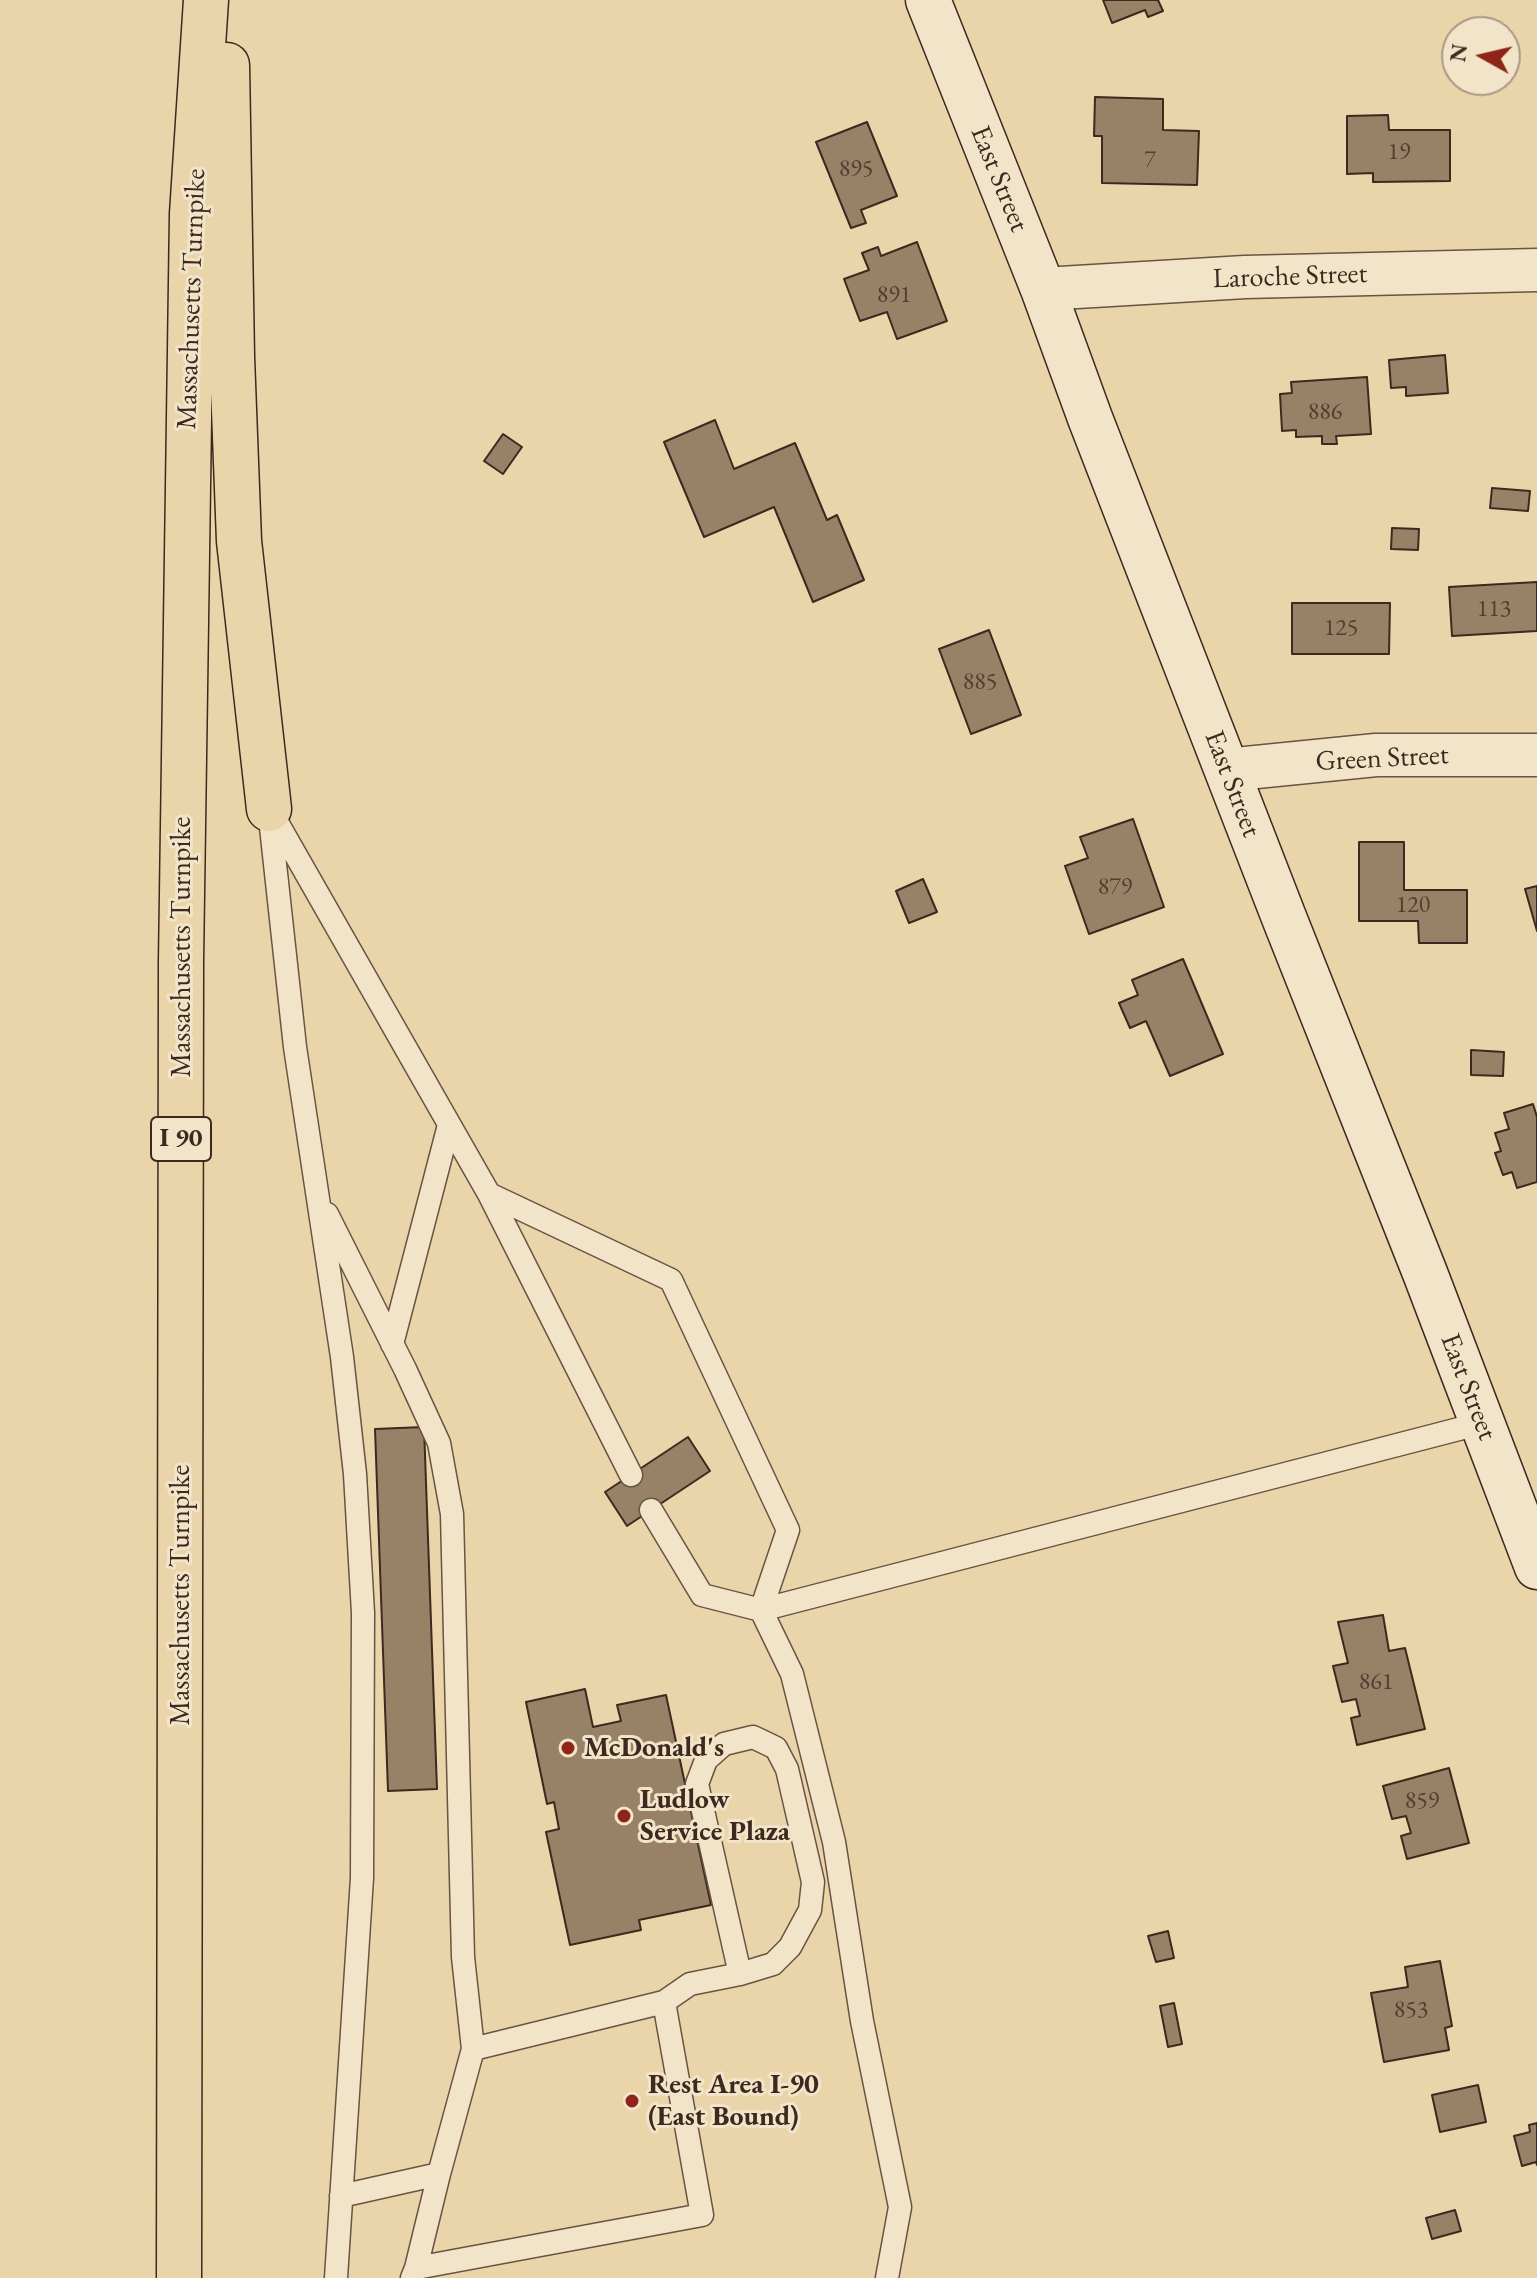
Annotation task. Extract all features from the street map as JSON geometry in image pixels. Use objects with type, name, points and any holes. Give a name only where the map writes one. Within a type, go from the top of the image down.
[{"type":"highway","name":"Massachusetts Turnpike","points":[[179,2278],[182,885],[192,214],[206,0]]},
{"type":"highway","points":[[226,0],[232,357],[239,541],[269,809]]},
{"type":"main road","name":"East Street","points":[[928,0],[1043,289],[1226,770],[1425,1273],[1537,1567]]},
{"type":"street","name":"Laroche Street","points":[[1043,289],[1245,277],[1537,270]]},
{"type":"street","name":"Green Street","points":[[1226,770],[1376,755],[1537,755]]},
{"type":"lane","points":[[269,809],[489,1194],[631,1475]]},
{"type":"lane","points":[[269,809],[295,1047],[342,1357],[355,1474],[363,1613],[362,1878],[336,2278]]},
{"type":"lane","points":[[392,1344],[449,1125]]},
{"type":"lane","points":[[489,1194],[671,1280],[788,1530],[761,1610],[792,1674],[834,1842],[862,2021],[900,2207],[887,2278]]},
{"type":"lane","points":[[318,1195],[439,1443],[452,1514],[463,1957],[473,2049],[414,2273],[702,2215],[664,2002]]},
{"type":"lane","points":[[651,1510],[702,1595],[761,1610],[1482,1423]]},
{"type":"lane","points":[[473,2049],[664,2002],[690,1984],[740,1974],[773,1964],[790,1947],[810,1910],[813,1882],[787,1769],[776,1748],[753,1737],[724,1744],[706,1760],[697,1784],[740,1974]]},
{"type":"lane","points":[[341,2196],[439,2174]]},
{"type":"building","points":[[1103,0],[1158,0],[1163,11],[1148,17],[1145,10],[1112,23]]},
{"type":"building","points":[[1095,97],[1163,99],[1163,130],[1199,131],[1197,185],[1102,183],[1102,136],[1094,136]]},
{"type":"building","points":[[1388,115],[1389,130],[1450,130],[1450,181],[1373,182],[1373,173],[1347,174],[1347,116]]},
{"type":"building","points":[[867,122],[897,196],[861,210],[866,223],[851,228],[816,142]]},
{"type":"building","points":[[917,242],[947,321],[897,339],[887,312],[860,321],[844,279],[869,270],[862,253],[878,247],[881,256]]},
{"type":"building","points":[[1445,355],[1448,393],[1406,396],[1406,387],[1391,388],[1389,360]]},
{"type":"building","points":[[1367,377],[1371,434],[1336,436],[1337,444],[1322,444],[1322,436],[1296,437],[1296,430],[1282,431],[1280,394],[1292,393],[1291,382]]},
{"type":"building","points":[[715,420],[734,469],[795,443],[827,520],[837,515],[864,580],[813,602],[774,507],[704,537],[664,442]]},
{"type":"building","points":[[503,434],[522,447],[503,474],[484,461]]},
{"type":"building","points":[[1492,488],[1530,491],[1528,511],[1490,508]]},
{"type":"building","points":[[1392,528],[1419,529],[1418,550],[1391,549]]},
{"type":"building","points":[[1537,582],[1537,631],[1452,636],[1449,587]]},
{"type":"building","points":[[1292,603],[1390,603],[1389,654],[1292,654]]},
{"type":"building","points":[[989,630],[1021,715],[971,734],[939,649]]},
{"type":"building","points":[[1133,819],[1164,907],[1089,934],[1065,866],[1088,858],[1080,837]]},
{"type":"building","points":[[1359,842],[1404,842],[1404,890],[1467,890],[1467,943],[1419,943],[1418,921],[1359,921]]},
{"type":"building","points":[[923,879],[937,912],[909,923],[896,891]]},
{"type":"building","points":[[1537,886],[1537,931],[1525,889]]},
{"type":"building","points":[[1183,959],[1223,1054],[1170,1076],[1146,1021],[1130,1028],[1119,1003],[1138,995],[1132,980]]},
{"type":"building","points":[[1471,1050],[1504,1052],[1503,1076],[1471,1075]]},
{"type":"building","points":[[1533,1104],[1537,1117],[1537,1182],[1517,1188],[1512,1172],[1503,1175],[1495,1153],[1501,1151],[1495,1133],[1509,1129],[1504,1113]]},
{"type":"building","points":[[424,1427],[437,1789],[388,1791],[375,1429]]},
{"type":"building","points":[[688,1437],[710,1471],[627,1526],[605,1492]]},
{"type":"building","points":[[1383,1615],[1389,1651],[1405,1648],[1425,1729],[1357,1745],[1351,1718],[1360,1716],[1356,1699],[1342,1702],[1333,1666],[1348,1663],[1338,1622]]},
{"type":"building","name":"Ludlow Service Plaza","points":[[585,1689],[593,1727],[621,1721],[617,1705],[666,1695],[711,1905],[639,1920],[641,1930],[570,1945],[546,1832],[559,1829],[554,1802],[547,1804],[526,1702]]},
{"type":"building","points":[[1449,1768],[1469,1843],[1407,1859],[1401,1836],[1411,1833],[1406,1816],[1392,1819],[1383,1786]]},
{"type":"building","points":[[1168,1931],[1174,1958],[1156,1962],[1148,1936]]},
{"type":"building","points":[[1440,1961],[1452,2026],[1445,2028],[1449,2050],[1384,2062],[1371,1993],[1408,1987],[1405,1967]]},
{"type":"building","points":[[1174,2003],[1182,2044],[1168,2047],[1160,2006]]},
{"type":"building","points":[[1478,2085],[1486,2122],[1440,2132],[1432,2095]]},
{"type":"building","points":[[1537,2123],[1537,2165],[1536,2162],[1522,2166],[1514,2136],[1530,2132],[1529,2125]]},
{"type":"building","points":[[1455,2210],[1461,2231],[1432,2239],[1426,2218]]},
{"type":"place","name":"McDonald's","points":[[568,1748]]},
{"type":"place","name":"Ludlow Service Plaza","points":[[624,1816]]},
{"type":"place","name":"Rest Area I-90 (East Bound)","points":[[632,2101]]}]
